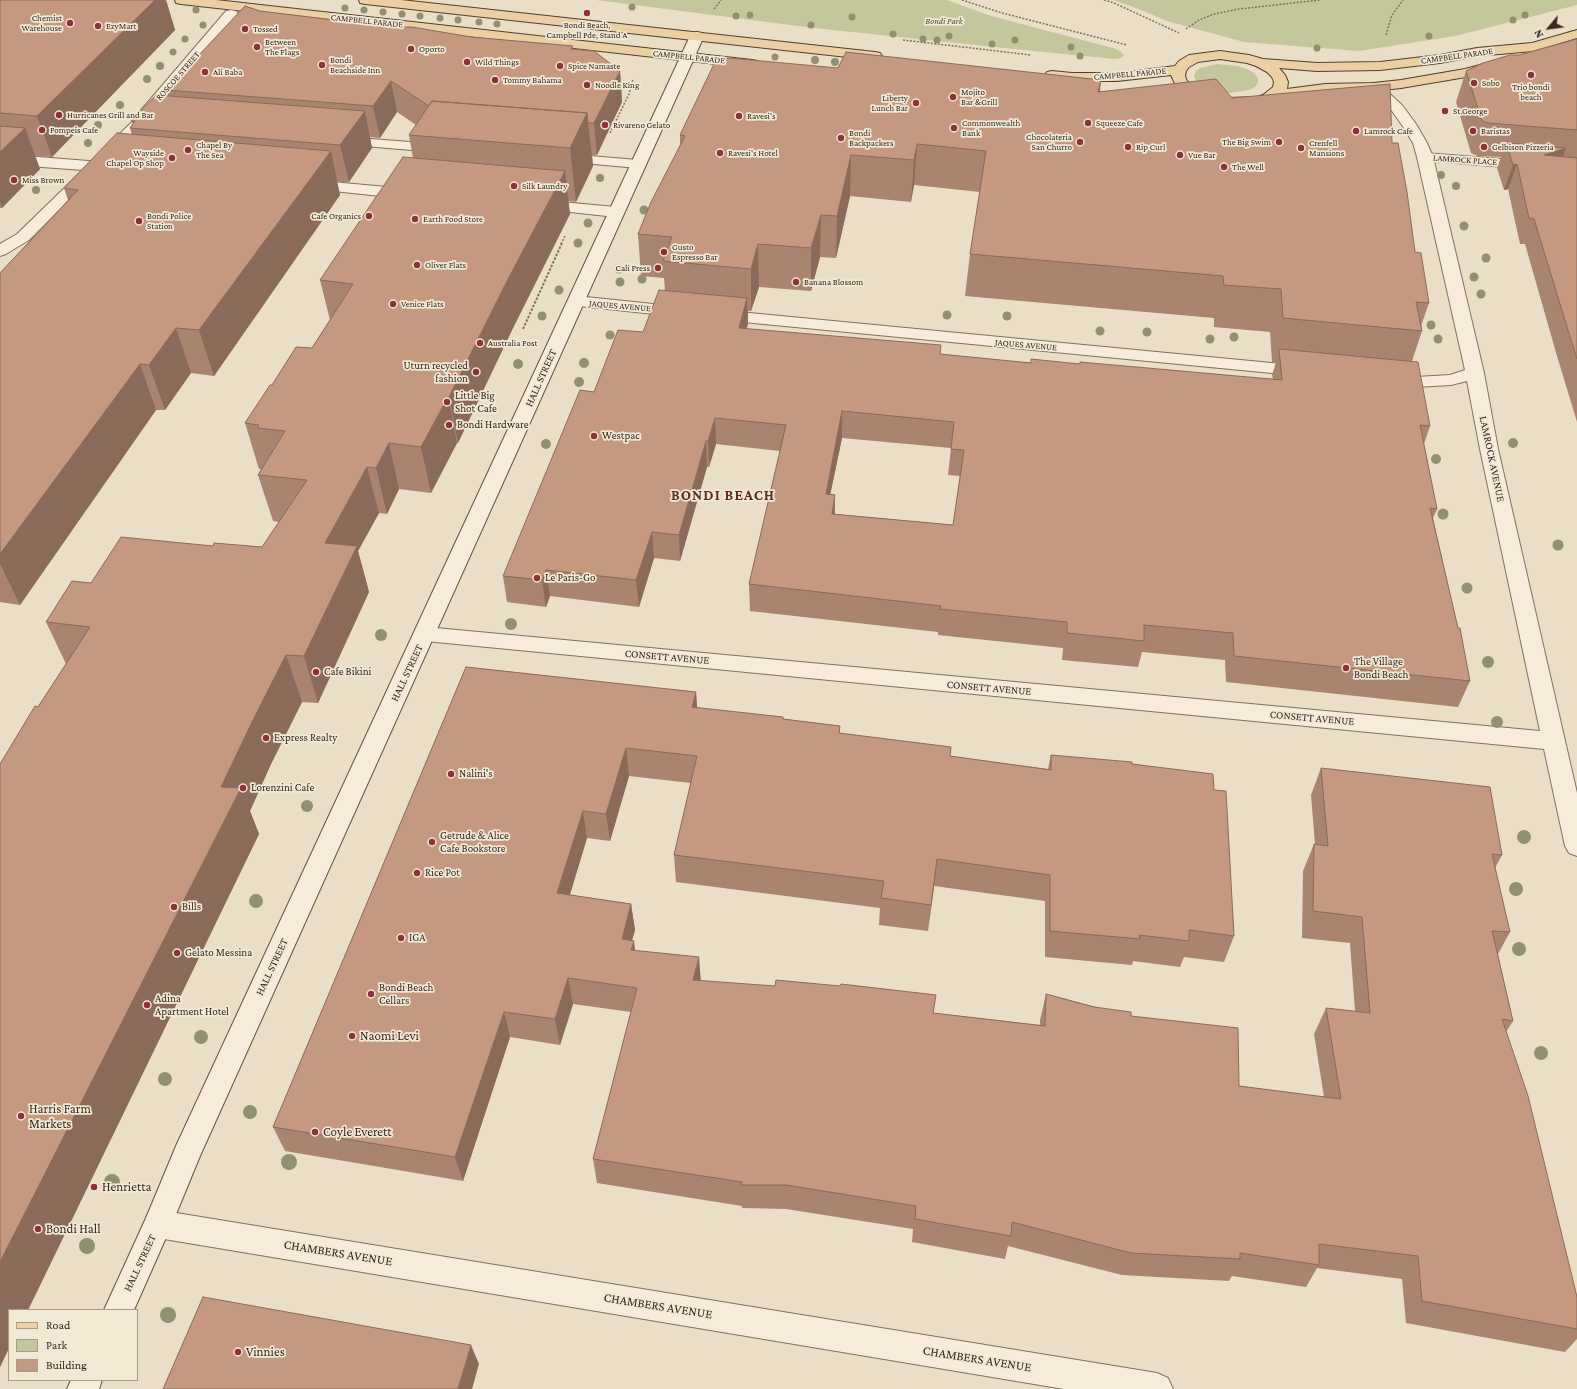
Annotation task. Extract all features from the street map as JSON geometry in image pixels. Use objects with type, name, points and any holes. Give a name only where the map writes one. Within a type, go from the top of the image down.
[{"type":"main road","name":"CAMPBELL PARADE","points":[[181,0],[762,65]]},
{"type":"main road","name":"CAMPBELL PARADE","points":[[365,0],[891,58]]},
{"type":"main road","name":"CAMPBELL PARADE","points":[[1197,94],[1220,101],[1247,102],[1268,98],[1274,94],[1325,88],[1374,87],[1409,83],[1466,73],[1496,65],[1533,47],[1577,34]]},
{"type":"main road","name":"CAMPBELL PARADE","points":[[1262,63],[1318,67],[1380,66],[1440,59],[1477,52],[1533,47]]},
{"type":"main road","points":[[1197,94],[1181,83],[1178,76],[1178,70],[1184,64],[1194,58],[1206,56],[1235,56],[1262,63],[1275,72],[1281,82],[1280,89],[1274,94]]},
{"type":"main road","name":"CAMPBELL PARADE","points":[[1042,74],[1072,77],[1117,77],[1178,70]]},
{"type":"main road","points":[[1173,96],[1197,94]]},
{"type":"street","name":"ROSCOE STREET","points":[[137,124],[231,14]]},
{"type":"street","name":"HALL STREET","points":[[119,1309],[158,1224],[186,1155],[697,36]]},
{"type":"street","name":"LAMROCK AVENUE","points":[[1374,87],[1396,108],[1409,124],[1420,143],[1425,157],[1475,373],[1489,449],[1577,846]]},
{"type":"street","points":[[0,159],[126,169]]},
{"type":"street","name":"ROSCOE STREET","points":[[0,251],[23,237],[94,167]]},
{"type":"street","points":[[292,184],[427,196]]},
{"type":"street","points":[[522,204],[616,212]]},
{"type":"street","name":"JAQUES AVENUE","points":[[576,301],[1321,373]]},
{"type":"street","points":[[1377,378],[1422,382],[1451,380],[1475,373]]},
{"type":"street","name":"CONSETT AVENUE","points":[[425,634],[1554,741]]},
{"type":"street","name":"CHAMBERS AVENUE","points":[[158,1224],[1157,1389]]},
{"type":"lane","points":[[137,124],[169,126]]},
{"type":"lane","name":"ROSCOE STREET","points":[[94,167],[137,124]]},
{"type":"lane","points":[[336,140],[447,149]]},
{"type":"lane","name":"LAMROCK PLACE","points":[[1425,157],[1577,169]]},
{"type":"lane","points":[[557,158],[638,164]]},
{"type":"path","points":[[962,0],[1002,13],[1133,46]]},
{"type":"path","points":[[1179,33],[1199,20],[1214,14],[1238,9],[1320,0]]},
{"type":"path","points":[[1387,41],[1386,34],[1392,14],[1403,0]]},
{"type":"path","points":[[901,40],[1033,55]]},
{"type":"path","points":[[610,135],[634,77]]},
{"type":"path","points":[[523,328],[566,236]]},
{"type":"green space","name":"Bondi Park","points":[[596,0],[947,0],[991,16],[1113,48],[1120,51],[1124,55],[1121,58],[1115,59],[1033,51],[814,28]]},
{"type":"green space","points":[[1113,0],[1577,0],[1577,5],[1455,36],[1359,51],[1244,42],[1167,21]]},
{"type":"green space","points":[[1217,64],[1238,66],[1247,69],[1254,73],[1258,78],[1258,83],[1255,87],[1249,90],[1230,93],[1220,92],[1201,85],[1196,81],[1194,76],[1196,71],[1200,68]]},
{"type":"building","points":[[0,0],[155,0],[37,116],[0,113]]},
{"type":"building","points":[[245,6],[260,11],[375,25],[388,24],[399,27],[412,27],[471,37],[573,46],[571,49],[594,51],[620,71],[594,123],[588,123],[587,113],[432,101],[429,106],[391,81],[373,106],[166,90]]},
{"type":"building","points":[[1577,39],[1577,130],[1489,123],[1482,121],[1466,71],[1483,63],[1510,55],[1519,55]]},
{"type":"building","points":[[846,52],[1101,80],[1098,92],[1216,79],[1232,98],[1390,84],[1392,143],[1398,143],[1407,192],[1415,252],[1421,253],[1429,303],[1416,302],[1422,331],[1283,318],[1281,289],[1224,285],[1223,276],[970,254],[986,151],[917,144],[914,160],[851,155],[837,216],[821,215],[811,248],[758,244],[751,269],[663,261],[672,237],[638,234],[651,202],[685,136],[680,135],[714,64],[729,58],[838,68]]},
{"type":"building","points":[[156,95],[365,111],[340,145],[130,128],[135,121],[131,121]]},
{"type":"building","points":[[432,101],[587,113],[570,148],[409,135]]},
{"type":"building","points":[[0,126],[25,128],[0,152]]},
{"type":"building","points":[[117,133],[331,151],[199,330],[176,328],[149,365],[140,364],[0,554],[0,273],[78,190],[64,188]]},
{"type":"building","points":[[1506,143],[1566,148],[1544,155],[1577,158],[1577,359],[1534,219],[1529,218],[1517,164],[1513,165]]},
{"type":"building","points":[[403,157],[565,171],[506,283],[449,397],[421,447],[389,443],[376,468],[367,467],[325,543],[357,546],[304,656],[286,655],[254,718],[221,787],[241,788],[0,1262],[0,764],[35,706],[38,707],[90,627],[46,622],[72,581],[91,583],[121,537],[213,546],[214,543],[262,547],[307,480],[258,475],[285,431],[257,428],[259,425],[245,423],[270,385],[272,385],[296,347],[312,348],[353,284],[320,280]]},
{"type":"building","points":[[659,290],[747,298],[739,328],[941,345],[940,354],[1031,363],[1031,359],[1080,364],[1080,362],[1282,380],[1279,349],[1418,362],[1430,426],[1420,425],[1437,509],[1430,508],[1458,628],[1460,628],[1470,681],[1234,656],[1233,633],[1144,625],[1144,641],[1067,633],[1067,622],[940,609],[941,606],[749,584],[786,425],[715,418],[708,441],[706,441],[679,535],[652,532],[636,580],[546,570],[542,580],[503,576],[580,390],[594,392],[618,330],[643,332]],"holes":[[[842,411],[954,422],[951,449],[964,450],[953,525],[832,514],[835,495],[826,494]]]},
{"type":"building","points":[[466,667],[696,692],[692,707],[783,717],[783,719],[840,726],[839,733],[951,747],[950,756],[1051,770],[1051,755],[1132,762],[1132,764],[1213,774],[1214,790],[1226,791],[1234,936],[1189,930],[1189,941],[1139,935],[1140,939],[1050,931],[1050,875],[937,859],[931,905],[881,898],[884,881],[674,855],[697,756],[626,748],[606,814],[583,811],[557,893],[631,904],[622,939],[634,941],[631,950],[699,957],[693,980],[775,986],[776,980],[840,986],[841,984],[936,995],[933,1013],[1045,1026],[1046,994],[1094,1007],[1131,1012],[1131,1016],[1238,1028],[1239,1086],[1341,1099],[1326,1008],[1370,1013],[1362,917],[1313,911],[1314,844],[1328,846],[1321,768],[1490,787],[1502,855],[1492,854],[1510,932],[1492,931],[1513,1021],[1502,1019],[1528,1096],[1577,1297],[1577,1329],[1422,1301],[1418,1256],[1319,1244],[1319,1265],[1240,1253],[1240,1259],[1131,1253],[1012,1222],[1011,1236],[915,1219],[916,1206],[786,1185],[741,1185],[742,1182],[593,1159],[637,988],[568,978],[555,1019],[504,1012],[455,1157],[273,1127]]},
{"type":"building","points":[[203,1297],[471,1345],[458,1389],[163,1389]]},
{"type":"place","name":"Bondi Beach, Campbell Pde, Stand A","points":[[587,13]]},
{"type":"place","name":"Chemist Warehouse","points":[[70,23]]},
{"type":"place","name":"EzyMart","points":[[98,26]]},
{"type":"place","name":"Tossed","points":[[245,29]]},
{"type":"place","name":"Between The Flags","points":[[257,47]]},
{"type":"place","name":"Oporto","points":[[411,49]]},
{"type":"place","name":"Wild Things","points":[[467,62]]},
{"type":"place","name":"Bondi Beachside Inn","points":[[322,65]]},
{"type":"place","name":"Spice Namaste","points":[[560,66]]},
{"type":"place","name":"Ali Baba","points":[[205,72]]},
{"type":"place","name":"Trio bondi beach","points":[[1531,75]]},
{"type":"place","name":"Tommy Bahama","points":[[495,80]]},
{"type":"place","name":"Sobo","points":[[1474,83]]},
{"type":"place","name":"Noodle King","points":[[587,85]]},
{"type":"place","name":"Mojito Bar &Grill","points":[[953,97]]},
{"type":"place","name":"Liberty Lunch Bar","points":[[916,103]]},
{"type":"place","name":"St.George","points":[[1445,111]]},
{"type":"place","name":"Hurricanes Grill and Bar","points":[[59,115]]},
{"type":"place","name":"Ravesi's","points":[[739,116]]},
{"type":"place","name":"Squeeze Cafe","points":[[1088,123]]},
{"type":"place","name":"Rivareno Gelato","points":[[605,125]]},
{"type":"place","name":"Commonwealth Bank","points":[[954,128]]},
{"type":"place","name":"Pompeis Cafe","points":[[42,130]]},
{"type":"place","name":"Lamrock Cafe","points":[[1356,131]]},
{"type":"place","name":"Baristas","points":[[1473,131]]},
{"type":"place","name":"Bondi Backpackers","points":[[841,138]]},
{"type":"place","name":"Chocolateria San Churro","points":[[1080,142]]},
{"type":"place","name":"The Big Swim","points":[[1279,142]]},
{"type":"place","name":"Rip Curl","points":[[1128,147]]},
{"type":"place","name":"Gelbison Pizzeria","points":[[1484,147]]},
{"type":"place","name":"Crenfell Mansions","points":[[1301,148]]},
{"type":"place","name":"Chapel By The Sea","points":[[188,150]]},
{"type":"place","name":"Ravesi's Hotel","points":[[720,153]]},
{"type":"place","name":"Vue Bar","points":[[1180,155]]},
{"type":"place","name":"Wayside Chapel Op Shop","points":[[172,158]]},
{"type":"place","name":"The Well","points":[[1224,167]]},
{"type":"place","name":"Miss Brown","points":[[14,180]]},
{"type":"place","name":"Silk Laundry","points":[[514,186]]},
{"type":"place","name":"Cafe Organics","points":[[369,216]]},
{"type":"place","name":"Earth Food Store","points":[[415,219]]},
{"type":"place","name":"Bondi Police Station","points":[[139,221]]},
{"type":"place","name":"Gusto Espresso Bar","points":[[664,252]]},
{"type":"place","name":"Oliver Flats","points":[[417,265]]},
{"type":"place","name":"Cali Press","points":[[658,268]]},
{"type":"place","name":"Banana Blossom","points":[[796,282]]},
{"type":"place","name":"Venice Flats","points":[[393,304]]},
{"type":"place","name":"Australia Post","points":[[480,343]]},
{"type":"place","name":"Uturn recycled fashion","points":[[476,372]]},
{"type":"place","name":"Little Big Shot Cafe","points":[[447,402]]},
{"type":"place","name":"Bondi Hardware","points":[[449,425]]},
{"type":"place","name":"Westpac","points":[[594,436]]},
{"type":"place","name":"Le Paris-Go","points":[[537,578]]},
{"type":"place","name":"The Village Bondi Beach","points":[[1346,668]]},
{"type":"place","name":"Cafe Bikini","points":[[316,672]]},
{"type":"place","name":"Express Realty","points":[[266,738]]},
{"type":"place","name":"Nalini's","points":[[451,774]]},
{"type":"place","name":"Lorenzini Cafe","points":[[243,788]]},
{"type":"place","name":"Getrude & Alice Cafe Bookstore","points":[[432,842]]},
{"type":"place","name":"Rice Pot","points":[[417,873]]},
{"type":"place","name":"Bills","points":[[174,907]]},
{"type":"place","name":"IGA","points":[[401,938]]},
{"type":"place","name":"Gelato Messina","points":[[177,953]]},
{"type":"place","name":"Bondi Beach Cellars","points":[[371,994]]},
{"type":"place","name":"Adina Apartment Hotel","points":[[147,1005]]},
{"type":"place","name":"Naomi Levi","points":[[352,1036]]},
{"type":"place","name":"Harris Farm Markets","points":[[21,1116]]},
{"type":"place","name":"Coyle Everett","points":[[315,1132]]},
{"type":"place","name":"Henrietta","points":[[94,1187]]},
{"type":"place","name":"Bondi Hall","points":[[38,1229]]},
{"type":"place","name":"Vinnies","points":[[238,1352]]},
{"type":"district","name":"BONDI BEACH","points":[[723,495]]}]
